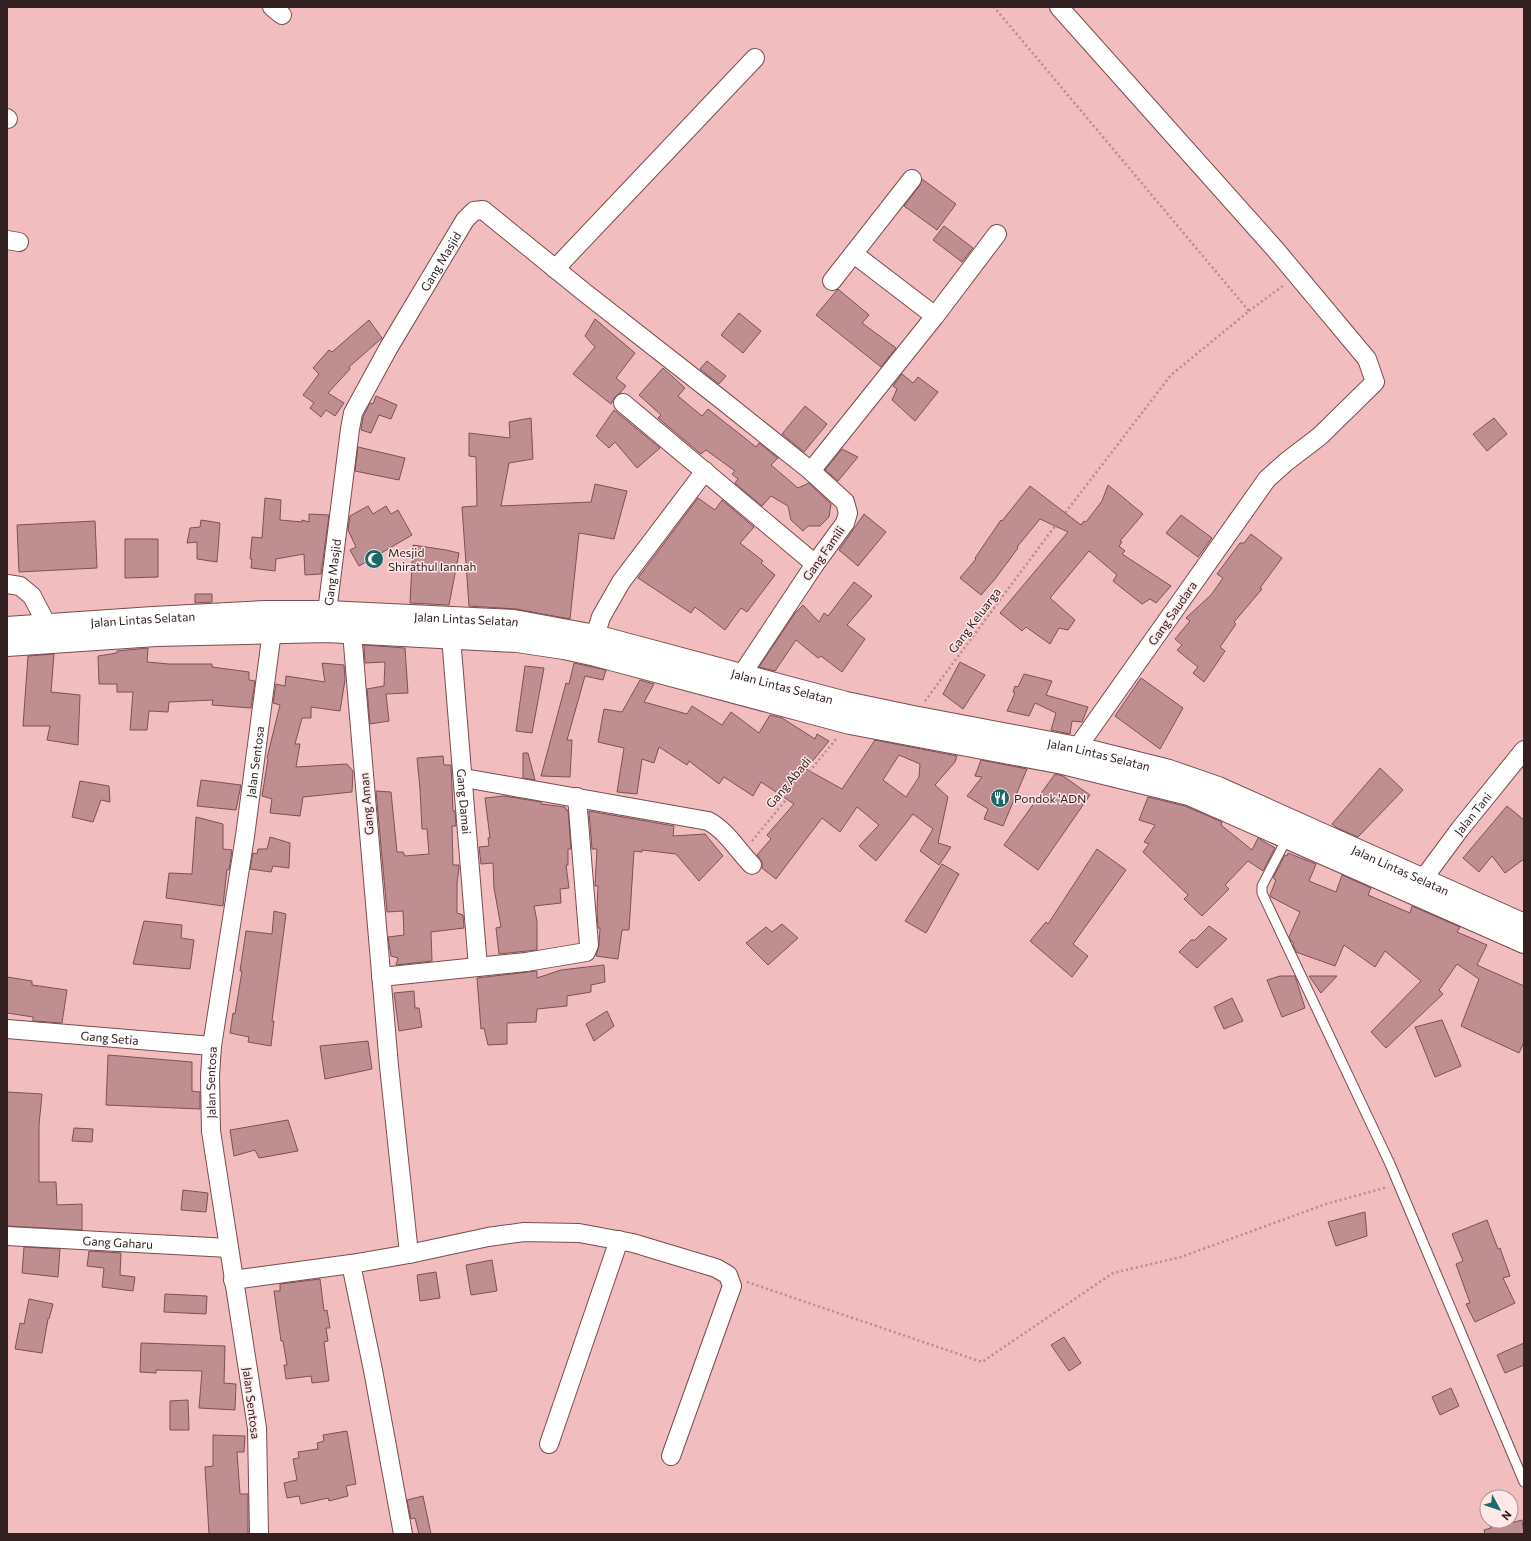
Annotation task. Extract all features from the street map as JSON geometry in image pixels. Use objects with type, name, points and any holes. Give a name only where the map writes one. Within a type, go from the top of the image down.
[{"type":"highway","name":"Jalan Lintas Selatan","points":[[7,645],[83,631],[259,612],[327,612],[514,621],[595,636],[742,674],[919,724],[1190,794],[1524,942]]},
{"type":"highway","name":"Jalan Lintas Selatan","points":[[7,628],[47,625],[83,631],[156,635],[272,631],[352,632],[517,641],[596,654],[850,723],[919,724],[1077,748],[1169,771],[1218,788],[1524,925]]},
{"type":"street","points":[[1059,7],[1297,275]]},
{"type":"street","points":[[555,269],[755,58]]},
{"type":"street","points":[[832,281],[912,179]]},
{"type":"street","name":"Gang Masjid","points":[[327,612],[353,413],[389,347],[465,220],[474,211],[483,210],[555,269],[722,400]]},
{"type":"street","points":[[811,471],[997,234]]},
{"type":"street","points":[[854,254],[934,316]]},
{"type":"street","name":"Gang Saudara","points":[[1077,748],[1267,479],[1286,462],[1320,436],[1375,382],[1367,359],[1297,275]]},
{"type":"street","name":"Gang Famili","points":[[722,400],[811,471],[845,502],[848,513],[845,523],[815,564],[742,674]]},
{"type":"street","points":[[623,403],[815,564]]},
{"type":"street","points":[[595,636],[600,617],[621,582],[704,471]]},
{"type":"street","points":[[7,584],[20,586],[32,596],[47,625]]},
{"type":"street","name":"Jalan Sentosa","points":[[259,1534],[257,1428],[211,1131],[210,1076],[212,1046],[245,836],[272,631]]},
{"type":"street","name":"Gang Aman","points":[[352,632],[381,977],[400,1179],[409,1254]]},
{"type":"street","name":"Gang Damai","points":[[452,637],[478,966]]},
{"type":"street","name":"Jalan Tani","points":[[1423,879],[1460,829],[1524,750]]},
{"type":"street","points":[[464,778],[708,821],[719,828],[746,859]]},
{"type":"street","points":[[381,977],[526,962],[586,952],[588,949],[577,797]]},
{"type":"street","name":"Gang Setia","points":[[7,1029],[212,1046]]},
{"type":"street","points":[[233,1280],[351,1264],[409,1254],[488,1236],[524,1232],[579,1233],[619,1240],[716,1268],[728,1275],[732,1286],[671,1456]]},
{"type":"street","name":"Gang Gaharu","points":[[7,1236],[229,1248]]},
{"type":"street","points":[[549,1444],[619,1240]]},
{"type":"street","points":[[351,1264],[373,1370],[403,1534]]},
{"type":"lane","points":[[1287,838],[1262,886],[1262,893],[1398,1184],[1524,1482]]},
{"type":"path","points":[[994,7],[1249,311]]},
{"type":"path","name":"Gang Keluarga","points":[[919,724],[1050,534],[1171,375],[1249,311],[1297,275]]},
{"type":"path","name":"Gang Abadi","points":[[746,859],[850,723]]},
{"type":"path","points":[[728,1275],[982,1362],[1113,1273],[1181,1257],[1326,1204],[1398,1184]]},
{"type":"building","points":[[922,179],[956,204],[937,230],[904,206],[920,185]]},
{"type":"building","points":[[944,226],[973,248],[962,262],[933,240]]},
{"type":"building","points":[[838,289],[869,315],[862,323],[896,348],[881,367],[816,315]]},
{"type":"building","points":[[739,313],[761,331],[743,353],[721,335]]},
{"type":"building","points":[[595,319],[635,353],[616,378],[626,386],[615,397],[611,404],[573,374],[595,347],[585,336]]},
{"type":"building","points":[[369,320],[382,338],[349,367],[350,369],[328,393],[344,403],[335,416],[326,410],[321,417],[310,408],[314,403],[303,395],[319,374],[313,368],[329,350],[332,352]]},
{"type":"building","points":[[707,361],[726,376],[719,384],[700,369]]},
{"type":"building","points":[[663,368],[685,388],[678,396],[702,416],[708,409],[756,447],[759,443],[778,458],[771,465],[798,488],[809,483],[831,504],[829,517],[820,526],[808,526],[803,531],[791,520],[788,506],[771,496],[762,506],[735,483],[738,479],[732,474],[735,471],[706,450],[701,454],[658,418],[661,415],[639,395]]},
{"type":"building","points":[[902,374],[913,383],[918,377],[938,392],[915,421],[892,400],[897,389],[893,386]]},
{"type":"building","points":[[376,396],[397,405],[391,419],[379,415],[371,433],[361,430],[363,417],[370,403],[373,404]]},
{"type":"building","points":[[805,406],[827,424],[804,452],[782,434]]},
{"type":"building","points":[[614,410],[660,448],[637,468],[615,442],[609,448],[596,436]]},
{"type":"building","points":[[531,418],[533,459],[509,463],[501,506],[591,502],[595,484],[627,491],[614,539],[579,533],[570,619],[516,609],[469,606],[462,507],[477,506],[476,457],[469,456],[469,433],[510,438],[509,422]]},
{"type":"building","points":[[1494,418],[1507,434],[1487,451],[1473,434]]},
{"type":"building","points":[[358,447],[405,458],[399,480],[355,471]]},
{"type":"building","points":[[842,449],[858,457],[838,481],[825,470]]},
{"type":"building","points":[[1108,485],[1143,514],[1120,541],[1122,542],[1119,546],[1125,551],[1122,554],[1171,586],[1156,603],[1150,599],[1142,604],[1113,581],[1117,575],[1089,551],[1050,598],[1075,620],[1068,630],[1059,628],[1050,644],[1026,627],[1022,631],[1000,613],[1068,532],[1040,519],[1017,547],[1018,548],[995,579],[981,595],[960,578],[976,559],[975,558],[1001,520],[1002,521],[1030,486],[1081,525],[1084,521],[1086,522],[1102,501]]},
{"type":"building","points":[[265,498],[281,500],[280,520],[302,522],[302,520],[309,522],[309,514],[329,515],[321,574],[305,575],[304,554],[276,559],[275,571],[251,568],[252,559],[250,559],[252,537],[262,538]]},
{"type":"building","points":[[698,498],[715,510],[722,500],[754,527],[740,543],[763,561],[761,563],[775,575],[747,612],[741,608],[725,630],[695,607],[691,613],[638,578]]},
{"type":"building","points":[[368,506],[373,514],[386,506],[391,514],[398,510],[412,535],[359,566],[350,550],[356,547],[348,530],[350,516]]},
{"type":"building","points":[[864,514],[886,532],[858,566],[839,550]]},
{"type":"building","points":[[1181,515],[1212,538],[1198,557],[1166,533]]},
{"type":"building","points":[[201,520],[220,523],[217,562],[197,559],[197,542],[187,543],[190,528],[200,527]]},
{"type":"building","points":[[95,521],[97,568],[19,572],[17,525]]},
{"type":"building","points":[[1251,534],[1282,558],[1260,588],[1262,589],[1234,622],[1236,624],[1220,647],[1225,651],[1204,682],[1193,673],[1198,667],[1177,650],[1182,645],[1175,639],[1190,621],[1186,618],[1211,595],[1223,578],[1217,574],[1240,543],[1244,543]]},
{"type":"building","points":[[125,539],[158,539],[158,577],[125,578]]},
{"type":"building","points":[[413,545],[459,553],[449,605],[410,603]]},
{"type":"building","points":[[854,582],[872,596],[847,625],[865,639],[842,672],[821,656],[818,658],[796,640],[775,671],[759,667],[795,613],[803,605],[819,622],[824,613],[828,616]]},
{"type":"building","points":[[195,594],[212,594],[212,602],[195,603]]},
{"type":"building","points":[[364,645],[405,648],[408,693],[386,694],[389,721],[370,724],[367,689],[384,686],[385,662],[365,663]]},
{"type":"building","points":[[148,648],[147,662],[169,664],[212,664],[212,667],[249,672],[249,680],[255,681],[251,708],[212,705],[213,700],[169,702],[168,712],[149,711],[147,730],[130,730],[133,692],[117,692],[117,684],[99,684],[98,656],[117,653],[117,651]]},
{"type":"building","points":[[54,654],[51,692],[80,695],[78,745],[47,740],[50,726],[23,726],[28,656]]},
{"type":"building","points":[[960,662],[985,675],[963,709],[943,694]]},
{"type":"building","points":[[322,663],[344,665],[345,680],[340,711],[311,707],[311,718],[302,718],[295,744],[300,744],[296,767],[347,764],[353,771],[352,792],[303,797],[300,816],[270,813],[272,799],[262,796],[267,758],[280,705],[273,703],[276,684],[285,686],[286,676],[325,682]]},
{"type":"building","points":[[574,663],[606,670],[603,680],[585,676],[567,740],[572,740],[570,777],[541,776],[566,683],[569,684]]},
{"type":"building","points":[[525,666],[544,668],[532,733],[516,731]]},
{"type":"building","points":[[1024,674],[1052,681],[1046,695],[1088,707],[1082,722],[1072,721],[1070,734],[1051,730],[1056,713],[1035,703],[1029,716],[1007,711],[1015,693],[1013,692],[1015,686],[1018,687]]},
{"type":"building","points":[[1141,678],[1183,708],[1160,749],[1115,716]]},
{"type":"building","points":[[640,680],[654,684],[644,702],[687,714],[692,706],[722,725],[731,712],[759,733],[770,715],[782,718],[815,739],[817,734],[829,741],[806,769],[842,789],[875,740],[957,756],[955,762],[935,785],[948,797],[938,843],[951,847],[939,865],[920,851],[933,829],[913,814],[876,861],[859,846],[879,825],[857,807],[840,832],[822,818],[776,879],[762,868],[762,862],[757,855],[771,839],[767,835],[794,804],[761,782],[753,796],[724,777],[719,784],[689,761],[687,765],[659,747],[654,763],[642,759],[637,794],[617,792],[624,748],[598,742],[604,709],[622,712]],"holes":[[[899,755],[920,764],[919,777],[906,797],[883,780]]]},
{"type":"building","points":[[523,753],[528,753],[535,780],[523,778]]},
{"type":"building","points":[[443,756],[444,765],[451,765],[453,811],[455,811],[456,826],[452,826],[453,865],[459,865],[457,883],[457,913],[463,915],[464,928],[431,932],[432,961],[396,965],[398,958],[391,956],[388,937],[404,935],[403,911],[387,912],[376,791],[391,792],[397,852],[403,852],[405,856],[429,854],[427,829],[422,829],[417,758]]},
{"type":"building","points":[[981,760],[1027,769],[1003,826],[984,819],[988,809],[967,796],[982,777],[975,776]]},
{"type":"building","points":[[1380,768],[1403,790],[1358,837],[1337,828],[1332,824]]},
{"type":"building","points":[[1055,774],[1063,776],[1090,795],[1038,870],[1004,845]]},
{"type":"building","points":[[201,780],[241,785],[236,810],[197,806]]},
{"type":"building","points":[[80,781],[109,786],[110,802],[101,800],[93,822],[72,817]]},
{"type":"building","points":[[504,796],[541,802],[541,804],[565,807],[566,810],[568,810],[571,849],[568,849],[568,865],[566,865],[569,888],[560,889],[561,903],[534,906],[537,921],[537,950],[499,954],[496,928],[501,927],[494,888],[493,863],[481,864],[479,847],[489,846],[488,838],[490,838],[485,798]]},
{"type":"building","points":[[1148,797],[1185,806],[1222,822],[1221,825],[1252,850],[1258,838],[1275,848],[1263,871],[1248,861],[1225,885],[1229,889],[1202,916],[1184,899],[1188,895],[1143,852],[1149,844],[1144,842],[1155,825],[1139,820]]},
{"type":"building","points":[[1507,806],[1524,820],[1524,859],[1505,873],[1492,856],[1479,872],[1463,858]]},
{"type":"building","points":[[589,811],[674,826],[673,836],[705,834],[723,856],[699,881],[676,854],[642,850],[642,852],[634,851],[629,930],[622,930],[618,959],[596,956],[599,945],[600,928],[598,928],[597,910],[598,886],[595,886],[597,849],[592,849]]},
{"type":"building","points":[[196,817],[223,824],[223,849],[232,850],[229,870],[227,869],[223,906],[166,898],[169,873],[192,874]]},
{"type":"building","points":[[270,837],[290,843],[289,868],[273,866],[271,872],[250,869],[253,853],[257,854],[258,849],[267,849]]},
{"type":"building","points":[[1097,849],[1126,870],[1073,944],[1088,956],[1072,977],[1030,941],[1046,922],[1048,924]]},
{"type":"building","points":[[1288,853],[1316,864],[1309,881],[1336,892],[1342,875],[1371,888],[1368,895],[1410,913],[1412,906],[1460,927],[1457,932],[1487,945],[1477,965],[1524,986],[1524,1042],[1519,1053],[1461,1026],[1479,979],[1457,964],[1439,990],[1443,994],[1386,1048],[1371,1032],[1421,981],[1385,951],[1375,967],[1344,945],[1335,966],[1296,952],[1293,945],[1294,943],[1289,937],[1300,912],[1271,897],[1270,895],[1276,880],[1273,878],[1285,855],[1287,856]]},
{"type":"building","points":[[942,864],[959,874],[926,933],[905,921]]},
{"type":"building","points":[[274,911],[286,914],[272,1021],[274,1021],[271,1046],[248,1042],[249,1037],[230,1033],[233,1013],[235,1014],[242,971],[240,971],[246,931],[272,934]]},
{"type":"building","points":[[144,921],[182,925],[181,938],[194,940],[190,969],[133,964]]},
{"type":"building","points":[[782,924],[798,938],[768,965],[746,943],[766,927],[772,932]]},
{"type":"building","points":[[1209,926],[1227,939],[1197,968],[1179,952],[1191,940],[1195,940]]},
{"type":"building","points":[[604,965],[605,982],[591,985],[591,992],[567,996],[567,1006],[537,1009],[536,1022],[507,1023],[507,1044],[488,1045],[484,1028],[481,1029],[477,978],[537,971],[537,978],[561,970]]},
{"type":"building","points":[[1280,976],[1295,976],[1305,1008],[1282,1017],[1267,980]]},
{"type":"building","points":[[1309,976],[1337,976],[1321,993]]},
{"type":"building","points":[[7,977],[32,981],[32,985],[67,990],[62,1023],[33,1021],[33,1017],[7,1013]]},
{"type":"building","points":[[414,991],[415,1008],[419,1008],[422,1027],[399,1031],[394,993]]},
{"type":"building","points":[[1232,998],[1243,1021],[1224,1029],[1214,1007]]},
{"type":"building","points":[[607,1011],[614,1026],[594,1041],[586,1024]]},
{"type":"building","points":[[1442,1020],[1461,1066],[1435,1077],[1415,1027]]},
{"type":"building","points":[[368,1041],[372,1069],[325,1079],[320,1046]]},
{"type":"building","points":[[108,1055],[192,1062],[192,1091],[200,1092],[200,1109],[106,1105]]},
{"type":"building","points":[[7,1092],[42,1094],[39,1125],[39,1182],[56,1182],[57,1205],[82,1204],[82,1230],[7,1226]]},
{"type":"building","points":[[288,1120],[298,1151],[259,1158],[255,1150],[234,1156],[230,1130]]},
{"type":"building","points":[[74,1128],[93,1129],[92,1142],[72,1141]]},
{"type":"building","points":[[183,1190],[208,1193],[206,1212],[181,1210]]},
{"type":"building","points":[[1365,1212],[1367,1236],[1336,1246],[1328,1222]]},
{"type":"building","points":[[1487,1220],[1498,1249],[1500,1248],[1510,1276],[1503,1278],[1515,1303],[1475,1322],[1466,1304],[1470,1303],[1456,1264],[1463,1261],[1452,1234]]},
{"type":"building","points":[[24,1247],[60,1249],[58,1277],[22,1273]]},
{"type":"building","points":[[89,1251],[121,1253],[120,1275],[135,1277],[133,1291],[102,1287],[104,1268],[87,1266]]},
{"type":"building","points":[[492,1260],[497,1291],[471,1295],[466,1265]]},
{"type":"building","points":[[436,1272],[440,1298],[420,1301],[417,1275]]},
{"type":"building","points":[[320,1279],[324,1311],[327,1310],[330,1328],[326,1328],[328,1341],[324,1342],[329,1381],[312,1383],[311,1376],[286,1379],[284,1365],[287,1365],[283,1341],[281,1341],[274,1291],[280,1291],[280,1284]]},
{"type":"building","points":[[165,1294],[207,1296],[206,1314],[164,1312]]},
{"type":"building","points":[[29,1299],[53,1304],[48,1319],[42,1353],[15,1349],[20,1323],[24,1324]]},
{"type":"building","points":[[1064,1337],[1081,1363],[1069,1371],[1051,1345]]},
{"type":"building","points":[[141,1343],[225,1346],[224,1383],[236,1384],[235,1410],[199,1408],[202,1371],[156,1370],[156,1373],[140,1372]]},
{"type":"building","points":[[1524,1343],[1524,1365],[1505,1373],[1497,1355]]},
{"type":"building","points":[[1451,1388],[1459,1406],[1440,1415],[1432,1397]]},
{"type":"building","points":[[188,1400],[189,1430],[170,1430],[170,1401]]},
{"type":"building","points":[[347,1431],[356,1484],[346,1486],[348,1496],[329,1501],[328,1498],[301,1504],[299,1496],[287,1498],[284,1483],[297,1480],[293,1459],[299,1458],[298,1452],[318,1449],[317,1443],[324,1441],[323,1435]]},
{"type":"building","points":[[213,1435],[245,1436],[244,1452],[237,1452],[240,1494],[248,1494],[248,1534],[209,1534],[205,1467],[213,1466]]},
{"type":"building","points":[[423,1496],[431,1534],[419,1534],[415,1518],[411,1519],[407,1500]]},
{"type":"building","points":[[1522,1520],[1524,1534],[1485,1534],[1484,1530],[1488,1529],[1519,1529],[1519,1521]]},
{"type":"place","name":"Mesjid Shirathul Iannah","points":[[374,559]]},
{"type":"place","name":"Pondok 'ADN","points":[[1000,798]]}]
